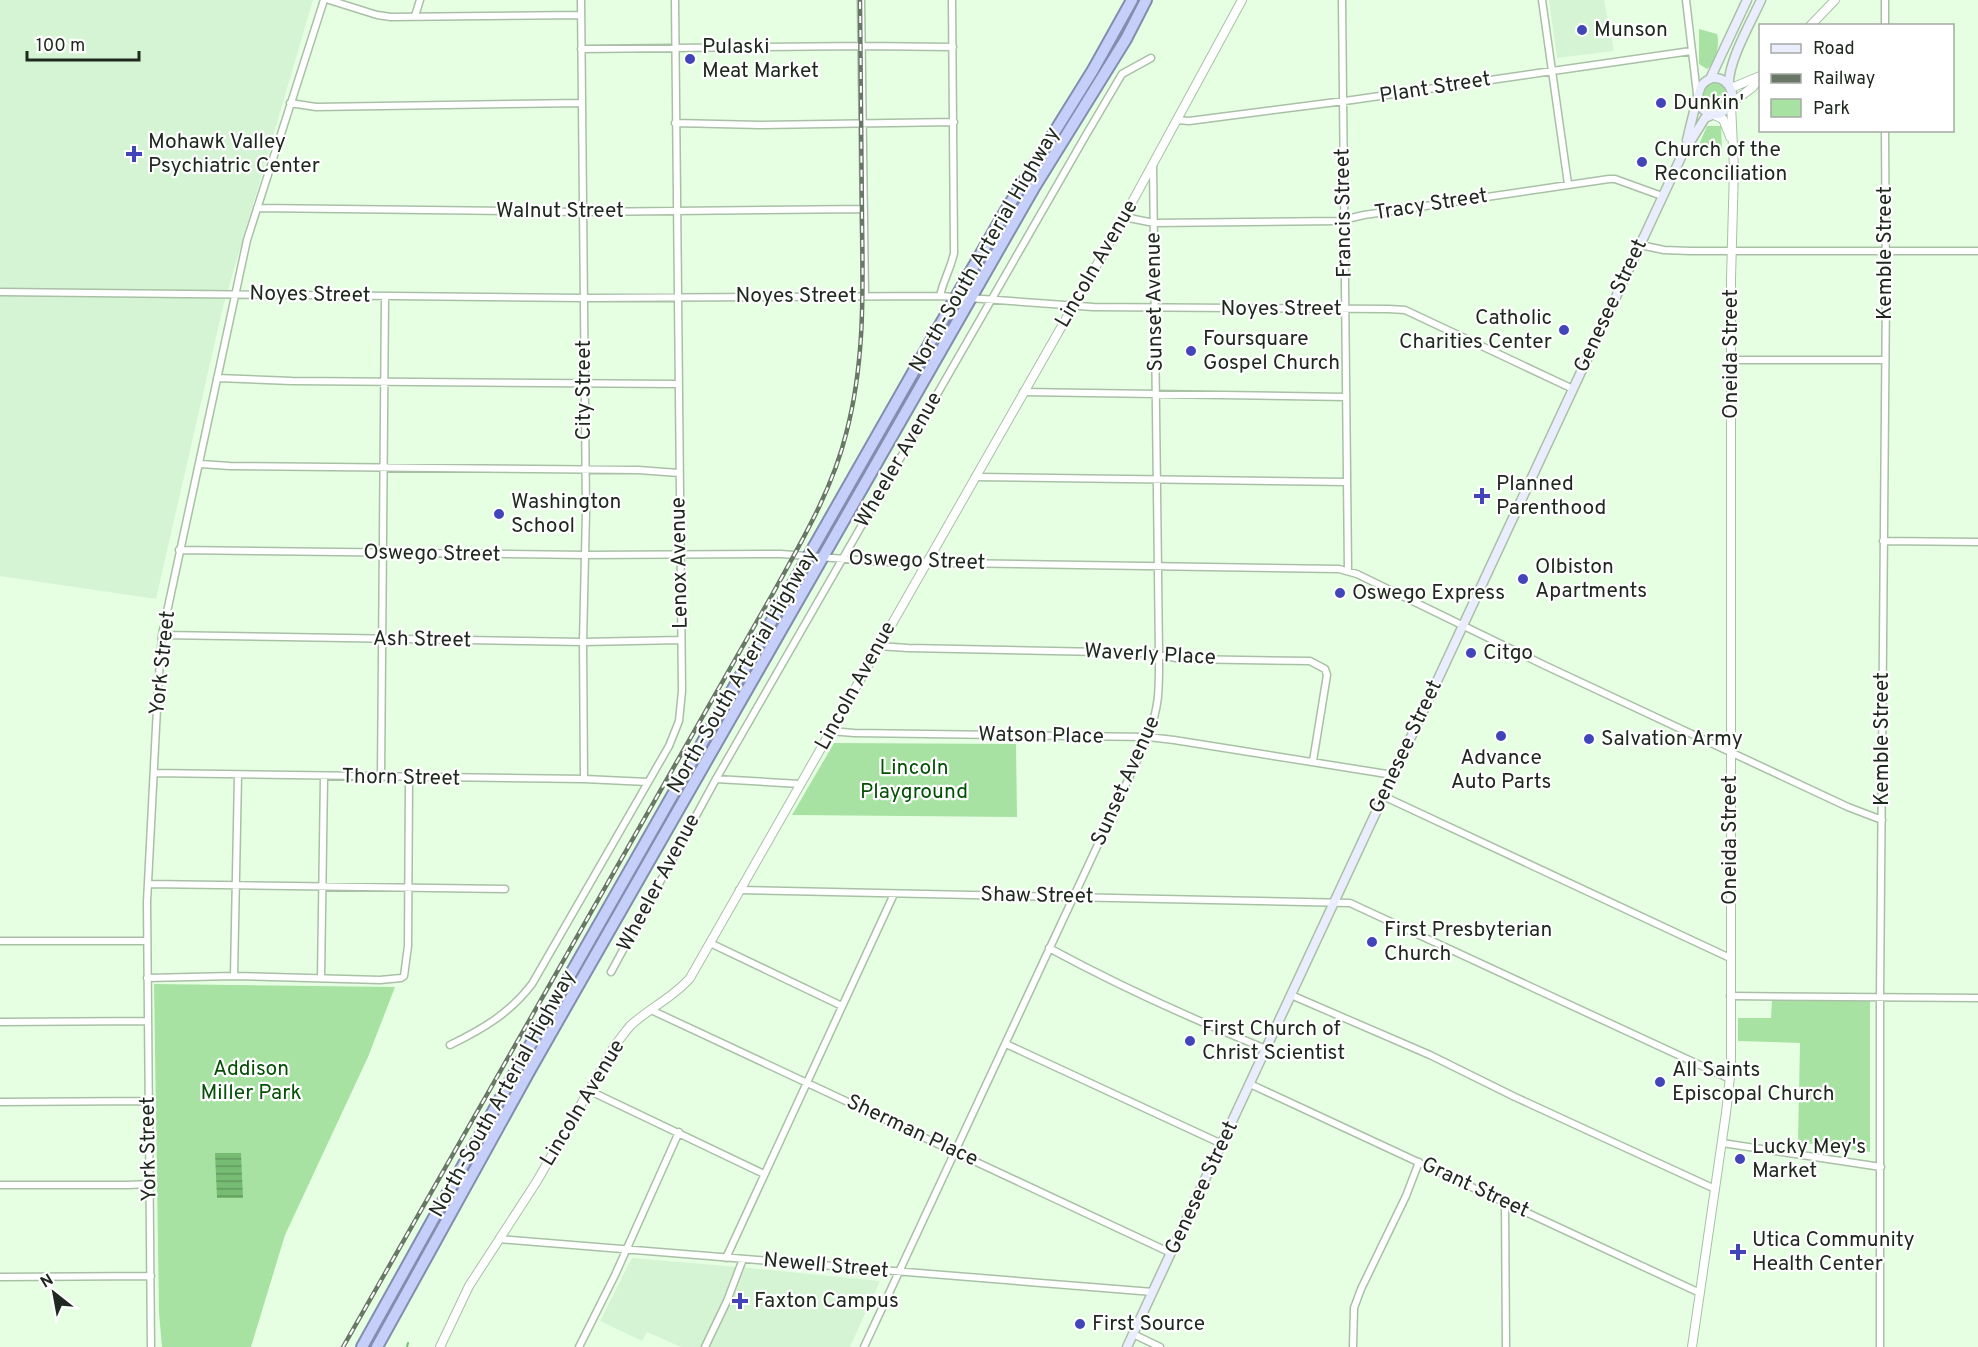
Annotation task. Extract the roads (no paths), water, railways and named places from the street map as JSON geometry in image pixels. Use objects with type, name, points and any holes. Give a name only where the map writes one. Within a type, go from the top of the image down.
[{"type":"highway","name":"North-South Arterial Highway","points":[[362,1347],[520,1063],[956,297],[1006,210],[1093,70],[1132,0]]},
{"type":"highway","name":"North-South Arterial Highway","points":[[377,1347],[537,1058],[1035,186],[1126,39],[1146,0]]},
{"type":"main road","points":[[1747,0],[1709,79],[1703,83],[1697,97],[1703,110],[1713,115],[1724,112],[1732,104],[1729,76],[1761,0]]},
{"type":"main road","points":[[1709,79],[1720,79],[1730,86]]},
{"type":"main road","name":"Genesee Street","points":[[1686,147],[1697,97]]},
{"type":"main road","name":"Genesee Street","points":[[1127,1347],[1662,196],[1686,147],[1705,118],[1713,115]]},
{"type":"street","name":"York Street","points":[[151,1347],[147,941],[162,635],[247,240],[324,0]]},
{"type":"street","points":[[329,0],[377,15],[581,15]]},
{"type":"street","points":[[414,16],[420,0]]},
{"type":"street","name":"City Street","points":[[581,0],[585,469],[584,779]]},
{"type":"street","name":"Lenox Avenue","points":[[450,1045],[479,1031],[505,1014],[532,984],[669,746],[679,721],[682,691],[675,211],[675,0]]},
{"type":"street","points":[[861,0],[865,296]]},
{"type":"street","points":[[940,296],[942,282],[951,265],[954,253],[952,0]]},
{"type":"street","name":"Lincoln Avenue","points":[[440,1347],[469,1286],[537,1180],[615,1045],[630,1026],[682,987],[690,978],[738,890],[801,784],[1124,217],[1242,0]]},
{"type":"street","name":"Francis Street","points":[[1342,0],[1348,571]]},
{"type":"street","points":[[1542,0],[1568,183]]},
{"type":"street","points":[[1686,0],[1697,97]]},
{"type":"street","points":[[1812,24],[1835,0]]},
{"type":"street","points":[[1885,0],[1885,24]]},
{"type":"street","points":[[582,49],[952,47]]},
{"type":"street","name":"Plant Street","points":[[1178,120],[1189,121],[1342,101],[1691,51]]},
{"type":"street","name":"Wheeler Avenue","points":[[611,972],[716,778],[1122,74],[1151,58]]},
{"type":"street","points":[[1694,68],[1702,79],[1709,79]]},
{"type":"street","points":[[1730,86],[1759,77]]},
{"type":"street","points":[[1732,104],[1754,87],[1759,79]]},
{"type":"street","points":[[290,103],[316,107],[582,104]]},
{"type":"street","name":"Oneida Street","points":[[1692,1347],[1730,1079],[1734,150],[1732,104]]},
{"type":"street","name":"Oneida Street","points":[[1713,115],[1723,119],[1734,150]]},
{"type":"street","points":[[675,123],[954,122]]},
{"type":"street","name":"Kemble Street","points":[[1880,1347],[1885,132]]},
{"type":"street","name":"Sunset Avenue","points":[[864,1347],[1148,737],[1157,711],[1160,698],[1153,165]]},
{"type":"street","name":"Tracy Street","points":[[1124,217],[1154,223],[1311,223],[1344,220],[1568,183],[1615,179],[1662,196]]},
{"type":"street","name":"Walnut Street","points":[[257,208],[583,212],[864,209]]},
{"type":"street","points":[[1640,245],[1664,250],[1978,251]]},
{"type":"street","name":"Noyes Street","points":[[0,292],[584,298],[940,296],[1072,306],[1405,310],[1573,389]]},
{"type":"street","points":[[381,778],[385,297]]},
{"type":"street","points":[[1732,360],[1885,360]]},
{"type":"street","points":[[217,378],[677,384]]},
{"type":"street","points":[[1023,392],[1346,397]]},
{"type":"street","points":[[200,464],[679,472]]},
{"type":"street","points":[[975,477],[1347,482]]},
{"type":"street","points":[[1883,541],[1978,542]]},
{"type":"street","name":"Oswego Street","points":[[179,550],[382,554],[781,554],[926,563],[1339,569],[1348,571],[1848,807],[1882,820]]},
{"type":"street","name":"Ash Street","points":[[162,635],[583,642],[681,640]]},
{"type":"street","name":"Waverly Place","points":[[878,646],[1150,653],[1181,659],[1310,661],[1325,669],[1327,675],[1313,761]]},
{"type":"street","name":"Watson Place","points":[[830,731],[1148,737],[1393,775]]},
{"type":"street","name":"Thorn Street","points":[[154,773],[381,778],[584,779],[648,782]]},
{"type":"street","points":[[234,976],[238,775]]},
{"type":"street","points":[[321,978],[324,777]]},
{"type":"street","points":[[147,978],[234,976],[380,980],[404,976],[406,970],[409,778]]},
{"type":"street","points":[[716,778],[801,784]]},
{"type":"street","points":[[1383,796],[1730,958]]},
{"type":"street","points":[[148,884],[505,889]]},
{"type":"street","name":"Shaw Street","points":[[738,890],[1288,903],[1335,901],[1360,906],[1730,1079]]},
{"type":"street","points":[[726,1258],[894,894]]},
{"type":"street","points":[[0,941],[147,941]]},
{"type":"street","points":[[710,943],[842,1006]]},
{"type":"street","points":[[1049,948],[1100,975],[1266,1049]]},
{"type":"street","points":[[1292,994],[1430,1055],[1515,1097],[1715,1189]]},
{"type":"street","points":[[1730,996],[1978,998]]},
{"type":"street","name":"Sherman Place","points":[[651,1010],[955,1150],[1171,1253]]},
{"type":"street","points":[[0,1022],[148,1021]]},
{"type":"street","points":[[1006,1044],[1222,1144]]},
{"type":"street","name":"Grant Street","points":[[1250,1084],[1700,1293]]},
{"type":"street","points":[[588,1090],[764,1174]]},
{"type":"street","points":[[0,1102],[148,1101]]},
{"type":"street","points":[[579,1347],[615,1275],[679,1132]]},
{"type":"street","points":[[1722,1143],[1881,1167]]},
{"type":"street","points":[[1353,1347],[1354,1308],[1406,1196],[1419,1162]]},
{"type":"street","points":[[0,1185],[150,1184]]},
{"type":"street","points":[[1504,1202],[1506,1347]]},
{"type":"street","name":"Newell Street","points":[[499,1239],[1153,1292]]},
{"type":"street","points":[[705,1347],[727,1301],[743,1259]]},
{"type":"street","points":[[0,1276],[151,1276]]},
{"type":"street","points":[[1133,1334],[1160,1347]]},
{"type":"waterway","points":[[407,1347],[408,1343]]},
{"type":"railway","points":[[343,1347],[772,595],[824,497],[846,434],[857,381],[862,327],[860,0]]},
{"type":"place","name":"Munson","points":[[1582,30]]},
{"type":"place","name":"Pulaski Meat Market","points":[[690,59]]},
{"type":"place","name":"Dunkin'","points":[[1661,103]]},
{"type":"place","name":"Mohawk Valley Psychiatric Center","points":[[134,154]]},
{"type":"place","name":"Church of the Reconciliation","points":[[1642,162]]},
{"type":"place","name":"Catholic Charities Center","points":[[1564,330]]},
{"type":"place","name":"Foursquare Gospel Church","points":[[1191,351]]},
{"type":"place","name":"Planned Parenthood","points":[[1482,496]]},
{"type":"place","name":"Washington School","points":[[499,514]]},
{"type":"place","name":"Olbiston Apartments","points":[[1523,579]]},
{"type":"place","name":"Oswego Express","points":[[1340,593]]},
{"type":"place","name":"Citgo","points":[[1471,653]]},
{"type":"place","name":"Advance Auto Parts","points":[[1501,736]]},
{"type":"place","name":"Salvation Army","points":[[1589,739]]},
{"type":"place","name":"First Presbyterian Church","points":[[1372,942]]},
{"type":"place","name":"First Church of Christ Scientist","points":[[1190,1041]]},
{"type":"place","name":"All Saints Episcopal Church","points":[[1660,1082]]},
{"type":"place","name":"Lucky Mey's Market","points":[[1740,1159]]},
{"type":"place","name":"Utica Community Health Center","points":[[1738,1252]]},
{"type":"place","name":"Faxton Campus","points":[[740,1301]]},
{"type":"place","name":"First Source","points":[[1080,1324]]},
{"type":"park label","name":"Lincoln Playground","points":[[914,780]]},
{"type":"park label","name":"Addison Miller Park","points":[[251,1081]]}]
